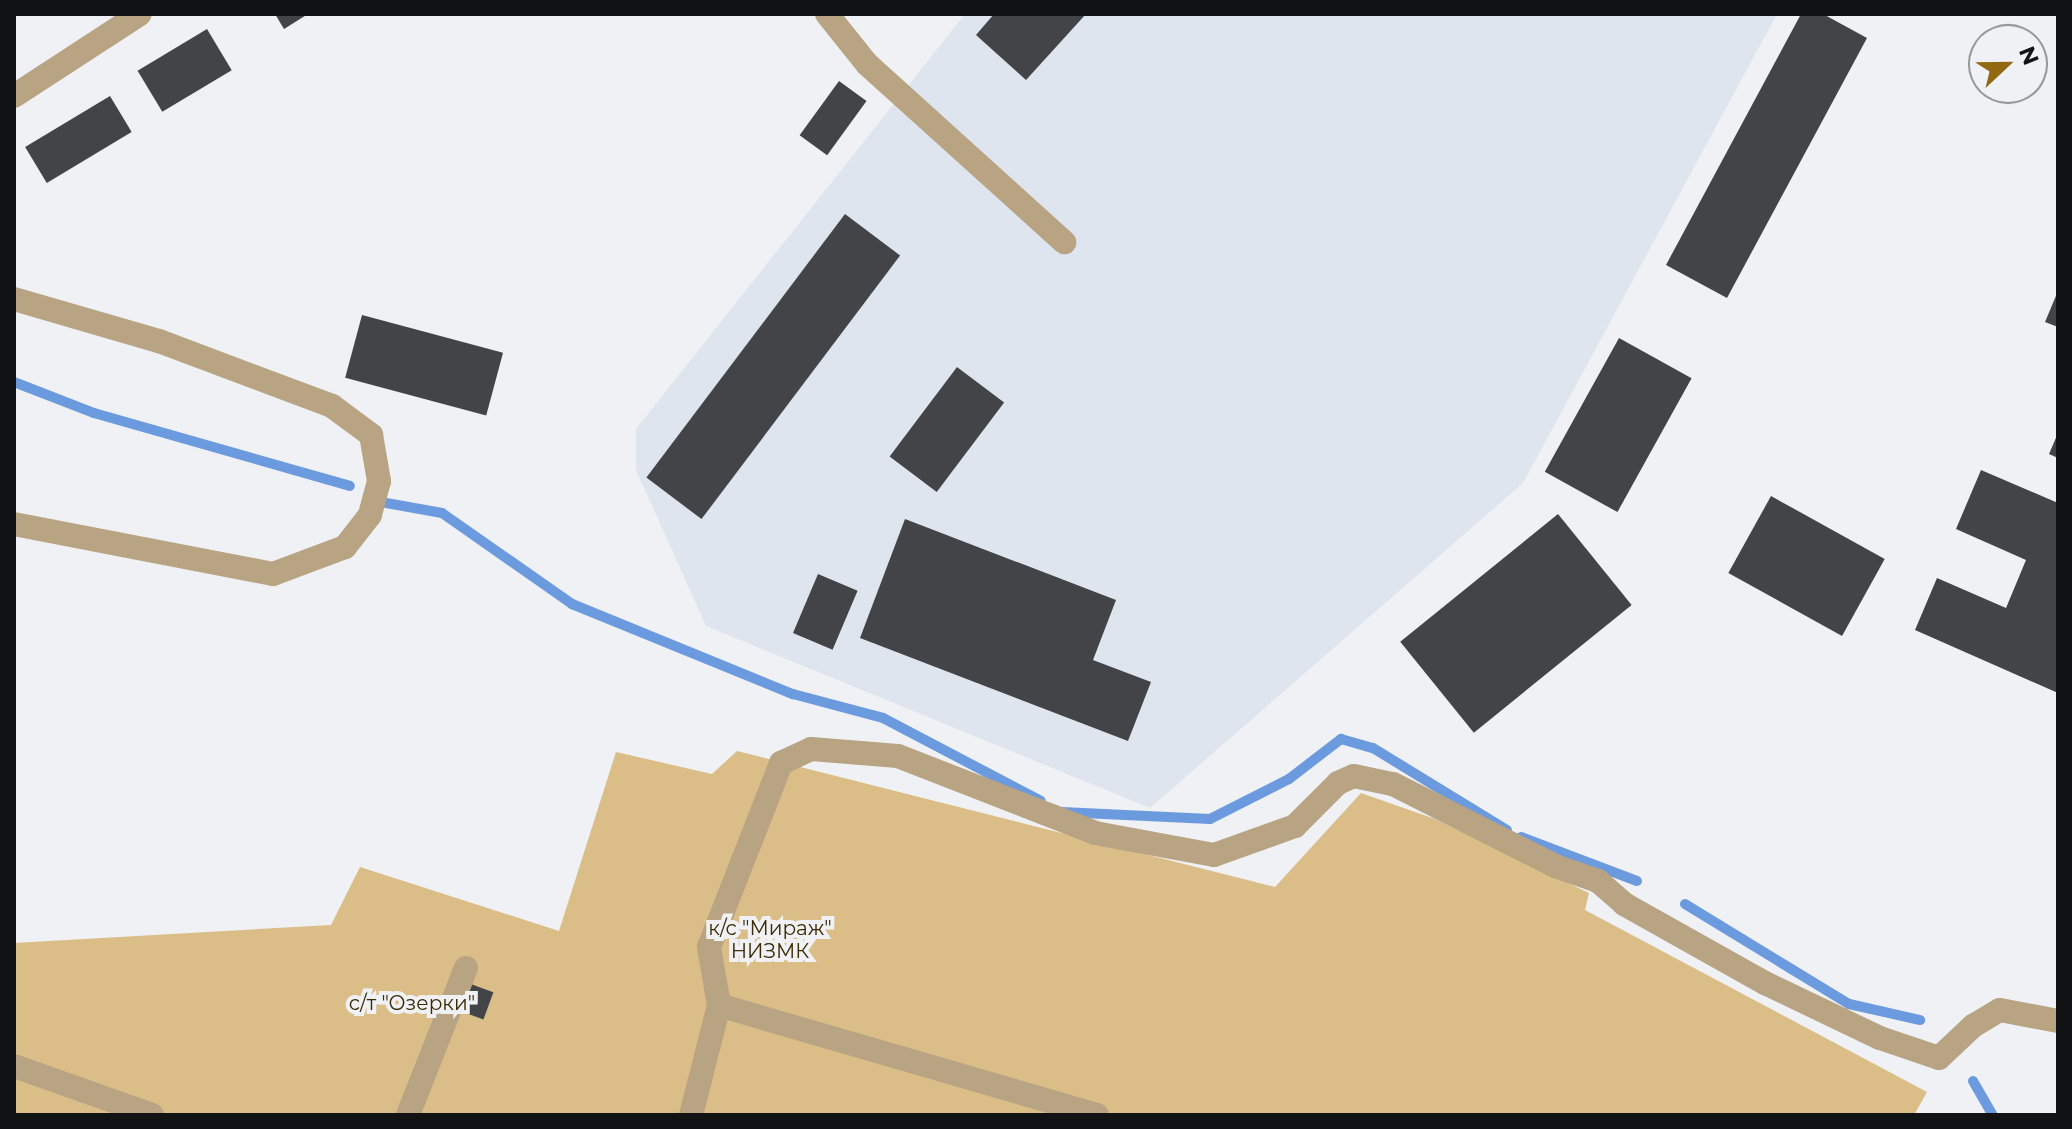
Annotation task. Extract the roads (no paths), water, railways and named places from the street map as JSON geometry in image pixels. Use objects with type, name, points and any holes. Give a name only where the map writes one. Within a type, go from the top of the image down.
[{"type":"street","points":[[14,96],[140,14]]},
{"type":"street","points":[[827,14],[867,64],[1064,242]]},
{"type":"street","points":[[14,299],[29,307],[159,341],[332,406],[371,435],[379,481],[370,515],[345,547],[273,574],[14,524]]},
{"type":"street","points":[[691,1115],[719,1005],[709,947],[781,763],[811,749],[898,756],[1095,833],[1214,855],[1295,826],[1338,783],[1354,776],[1393,784],[1555,866],[1598,881],[1624,904],[1765,983],[1880,1038],[1939,1058],[1973,1026],[2000,1010],[2058,1021]]},
{"type":"street","points":[[408,1115],[466,968]]},
{"type":"street","points":[[719,1005],[1097,1115]]},
{"type":"street","points":[[14,1066],[152,1115]]},
{"type":"waterway","points":[[14,382],[94,413],[350,486]]},
{"type":"waterway","points":[[386,503],[442,513],[572,604],[793,694],[883,718],[1041,801]]},
{"type":"waterway","points":[[1062,812],[1210,819],[1289,779],[1341,739],[1373,748],[1507,830]]},
{"type":"waterway","points":[[1521,837],[1637,881]]},
{"type":"waterway","points":[[1685,904],[1849,1004],[1920,1020]]},
{"type":"waterway","points":[[1973,1081],[1993,1115]]},
{"type":"park label","name":"к/с \"Мираж\" НИЗМК","points":[[770,940]]},
{"type":"park label","name":"с/т \"Озерки\"","points":[[412,1003]]}]
